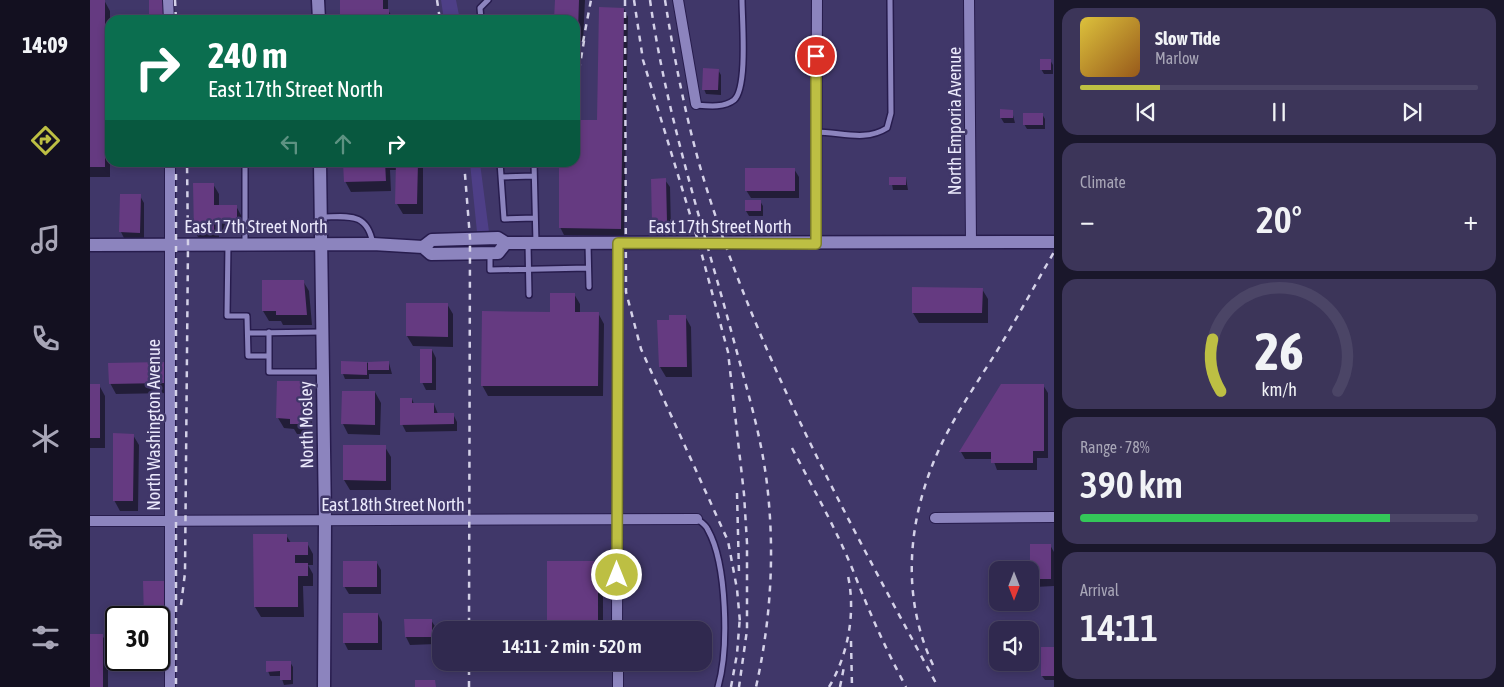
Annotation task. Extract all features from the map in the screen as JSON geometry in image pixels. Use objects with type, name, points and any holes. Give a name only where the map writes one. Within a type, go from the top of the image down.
[{"type":"street","points":[[168,0],[169,15]]},
{"type":"street","points":[[318,0],[318,15]]},
{"type":"street","points":[[678,0],[696,104]]},
{"type":"street","points":[[816,244],[817,0]]},
{"type":"street","name":"North Emporia Avenue","points":[[969,0],[971,242]]},
{"type":"street","name":"North Washington Avenue","points":[[170,167],[170,687]]},
{"type":"street","name":"North Mosley","points":[[320,167],[325,521],[324,687]]},
{"type":"street","name":"East 17th Street North","points":[[422,248],[432,240],[498,238],[506,243],[816,244],[1054,242]]},
{"type":"street","points":[[490,254],[498,253],[506,243]]},
{"type":"street","points":[[617,621],[618,243]]},
{"type":"street","name":"East 17th Street North","points":[[90,245],[373,244],[422,248],[431,254],[490,254]]},
{"type":"street","points":[[935,518],[1054,517]]},
{"type":"street","name":"East 18th Street North","points":[[90,521],[697,519]]},
{"type":"street","points":[[618,671],[618,687]]},
{"type":"lane","points":[[481,15],[480,8],[488,0]]},
{"type":"lane","points":[[696,104],[716,106],[734,100],[738,94],[742,59],[742,0]]},
{"type":"lane","points":[[816,132],[867,136],[877,134],[887,128],[891,113],[890,0]]},
{"type":"lane","points":[[245,167],[245,244]]},
{"type":"lane","points":[[500,167],[504,219],[535,218]]},
{"type":"lane","points":[[529,296],[528,269],[535,218],[534,167]]},
{"type":"lane","points":[[501,178],[534,176]]},
{"type":"lane","points":[[320,217],[362,220],[368,226],[373,244]]},
{"type":"lane","points":[[588,243],[589,287]]},
{"type":"lane","points":[[228,244],[227,316],[247,316],[248,356],[269,356]]},
{"type":"lane","points":[[490,254],[490,270],[588,268]]},
{"type":"lane","points":[[248,332],[322,332]]},
{"type":"lane","points":[[269,332],[269,372],[322,372]]},
{"type":"lane","points":[[697,519],[707,527],[712,539],[722,580],[724,636],[718,687]]},
{"type":"shaded area","points":[[441,0],[456,0],[459,15],[443,15]]},
{"type":"shaded area","points":[[470,167],[481,167],[489,232],[477,232]]},
{"type":"building","points":[[90,0],[105,0],[105,167],[90,167]]},
{"type":"building","points":[[149,0],[166,0],[166,15],[149,15]]},
{"type":"building","points":[[340,0],[383,0],[383,9],[389,9],[389,15],[340,15]]},
{"type":"building","points":[[555,0],[579,0],[579,15],[554,15]]},
{"type":"building","points":[[599,7],[624,8],[621,229],[559,228],[559,167],[580,167],[580,120],[597,120]]},
{"type":"building","points":[[1040,59],[1051,59],[1051,70],[1040,70]]},
{"type":"building","points":[[703,68],[719,69],[718,90],[702,90]]},
{"type":"building","points":[[1000,109],[1013,110],[1013,118],[1000,118]]},
{"type":"building","points":[[1023,113],[1043,113],[1043,125],[1023,125]]},
{"type":"building","points":[[343,167],[385,167],[386,181],[344,182]]},
{"type":"building","points":[[396,167],[418,167],[417,204],[395,204]]},
{"type":"building","points":[[745,168],[795,168],[795,191],[745,191]]},
{"type":"building","points":[[889,177],[906,177],[906,185],[889,185]]},
{"type":"building","points":[[666,178],[667,222],[652,223],[651,179]]},
{"type":"building","points":[[193,183],[214,183],[214,205],[237,205],[237,220],[214,220],[214,232],[194,233]]},
{"type":"building","points":[[120,194],[141,194],[140,233],[119,232]]},
{"type":"building","points":[[745,200],[761,200],[761,211],[745,211]]},
{"type":"building","points":[[262,280],[304,280],[307,315],[276,315],[276,311],[262,311]]},
{"type":"building","points":[[912,287],[983,288],[982,313],[912,313]]},
{"type":"building","points":[[550,293],[575,293],[575,312],[599,312],[598,386],[481,386],[482,311],[550,312]]},
{"type":"building","points":[[406,303],[448,303],[448,337],[406,336]]},
{"type":"building","points":[[669,315],[686,315],[687,367],[659,367],[657,320],[669,320]]},
{"type":"building","points":[[420,349],[432,349],[432,383],[420,383]]},
{"type":"building","points":[[341,361],[367,362],[367,375],[341,374]]},
{"type":"building","points":[[389,361],[389,370],[368,370],[368,362]]},
{"type":"building","points":[[164,362],[165,383],[109,384],[108,363]]},
{"type":"building","points":[[277,381],[307,381],[306,424],[290,424],[290,419],[276,418]]},
{"type":"building","points":[[90,384],[100,384],[100,438],[90,438]]},
{"type":"building","points":[[1001,384],[1044,384],[1044,451],[1033,451],[1033,463],[991,463],[991,452],[959,452]]},
{"type":"building","points":[[342,391],[375,391],[375,425],[341,424]]},
{"type":"building","points":[[400,398],[412,398],[412,403],[434,403],[434,413],[454,413],[454,424],[400,425]]},
{"type":"building","points":[[113,433],[134,434],[133,501],[113,501]]},
{"type":"building","points":[[343,445],[386,445],[386,481],[343,480]]},
{"type":"building","points":[[253,534],[287,534],[287,542],[308,542],[308,555],[295,555],[295,563],[308,563],[308,576],[298,576],[298,607],[254,607]]},
{"type":"building","points":[[1030,544],[1051,544],[1051,579],[1039,579],[1039,561],[1030,561]]},
{"type":"building","points":[[343,561],[377,561],[377,587],[343,587]]},
{"type":"building","points":[[547,561],[598,561],[598,621],[547,621]]},
{"type":"building","points":[[143,581],[165,581],[165,606],[144,606]]},
{"type":"building","points":[[343,613],[378,613],[378,643],[343,643]]},
{"type":"building","points":[[404,619],[432,619],[432,637],[405,637]]},
{"type":"building","points":[[90,634],[103,634],[103,687],[90,687]]},
{"type":"building","points":[[1041,647],[1054,647],[1054,676],[1041,676]]},
{"type":"building","points":[[266,661],[291,661],[291,680],[280,680],[280,671],[266,672]]},
{"type":"building","points":[[415,680],[435,680],[436,687],[415,687]]},
{"type":"railway","points":[[175,0],[176,15]]},
{"type":"railway","points":[[437,0],[439,15]]},
{"type":"railway","points":[[583,42],[591,0]]},
{"type":"railway","points":[[625,0],[626,292],[641,349],[728,541],[737,589],[740,622]]},
{"type":"railway","points":[[634,0],[643,60],[699,244],[728,352],[744,494],[747,543],[747,630],[739,687]]},
{"type":"railway","points":[[650,0],[665,85],[675,127],[757,427],[767,484],[771,535],[770,586],[765,637],[756,687]]},
{"type":"railway","points":[[665,0],[680,85],[695,149],[723,238],[748,304],[806,434],[871,562],[938,687]]},
{"type":"railway","points":[[580,64],[585,35]]},
{"type":"railway","points":[[176,167],[176,687]]},
{"type":"railway","points":[[181,605],[185,573],[187,167]]},
{"type":"railway","points":[[464,167],[470,238],[469,621]]},
{"type":"railway","points":[[933,665],[922,637],[915,608],[912,579],[912,549],[923,491],[933,463],[952,424],[1054,252]]},
{"type":"railway","points":[[792,448],[824,508],[877,628],[906,687]]},
{"type":"railway","points":[[737,493],[739,573]]},
{"type":"railway","points":[[829,687],[836,675],[849,633],[851,604],[848,576]]},
{"type":"railway","points":[[731,687],[737,654],[740,616]]},
{"type":"railway","points":[[851,641],[852,687]]},
{"type":"railway","points":[[840,687],[844,667]]},
{"type":"railway","points":[[469,671],[469,687]]},
{"type":"route","points":[[617,575],[618,243],[816,244],[816,56]]}]
